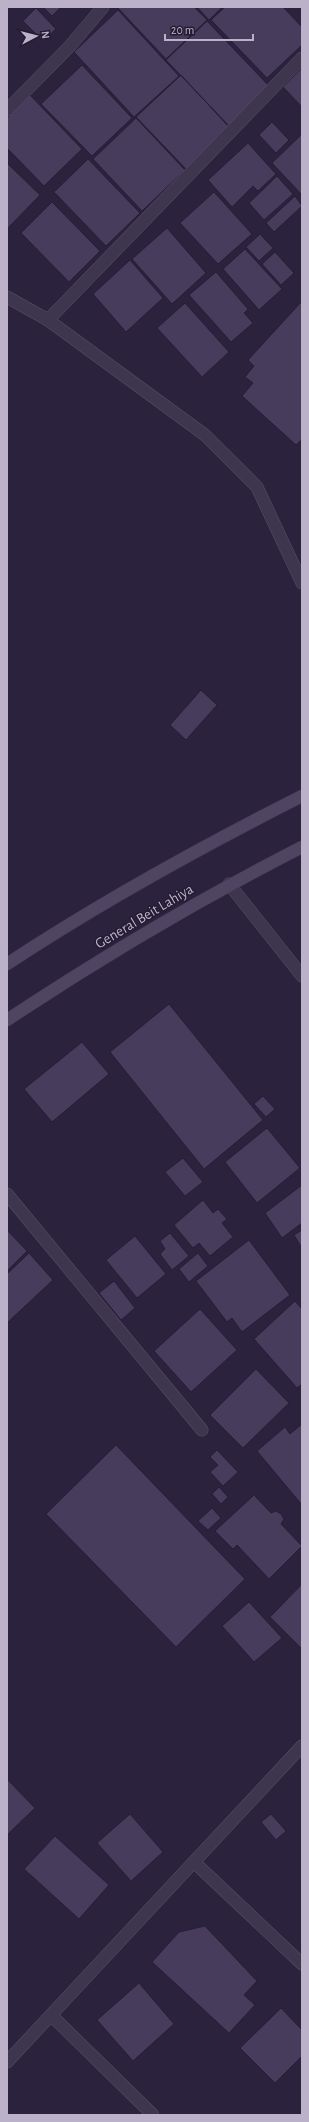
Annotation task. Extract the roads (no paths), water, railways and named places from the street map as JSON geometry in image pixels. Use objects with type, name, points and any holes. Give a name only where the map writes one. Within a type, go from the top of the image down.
[{"type":"main road","name":"General Beit Lahiya","points":[[7,964],[56,932],[97,908],[233,831],[302,796]]},
{"type":"main road","name":"General Beit Lahiya","points":[[7,1020],[69,979],[229,884],[302,847]]},
{"type":"street","points":[[7,110],[70,46],[103,7]]},
{"type":"street","points":[[48,320],[302,58]]},
{"type":"street","points":[[7,297],[48,320],[205,435],[256,487],[302,583]]},
{"type":"street","points":[[229,884],[302,976]]},
{"type":"street","points":[[7,1194],[202,1430]]},
{"type":"street","points":[[7,2062],[302,1746]]},
{"type":"street","points":[[194,1862],[302,1964]]},
{"type":"street","points":[[51,2015],[153,2115]]}]
